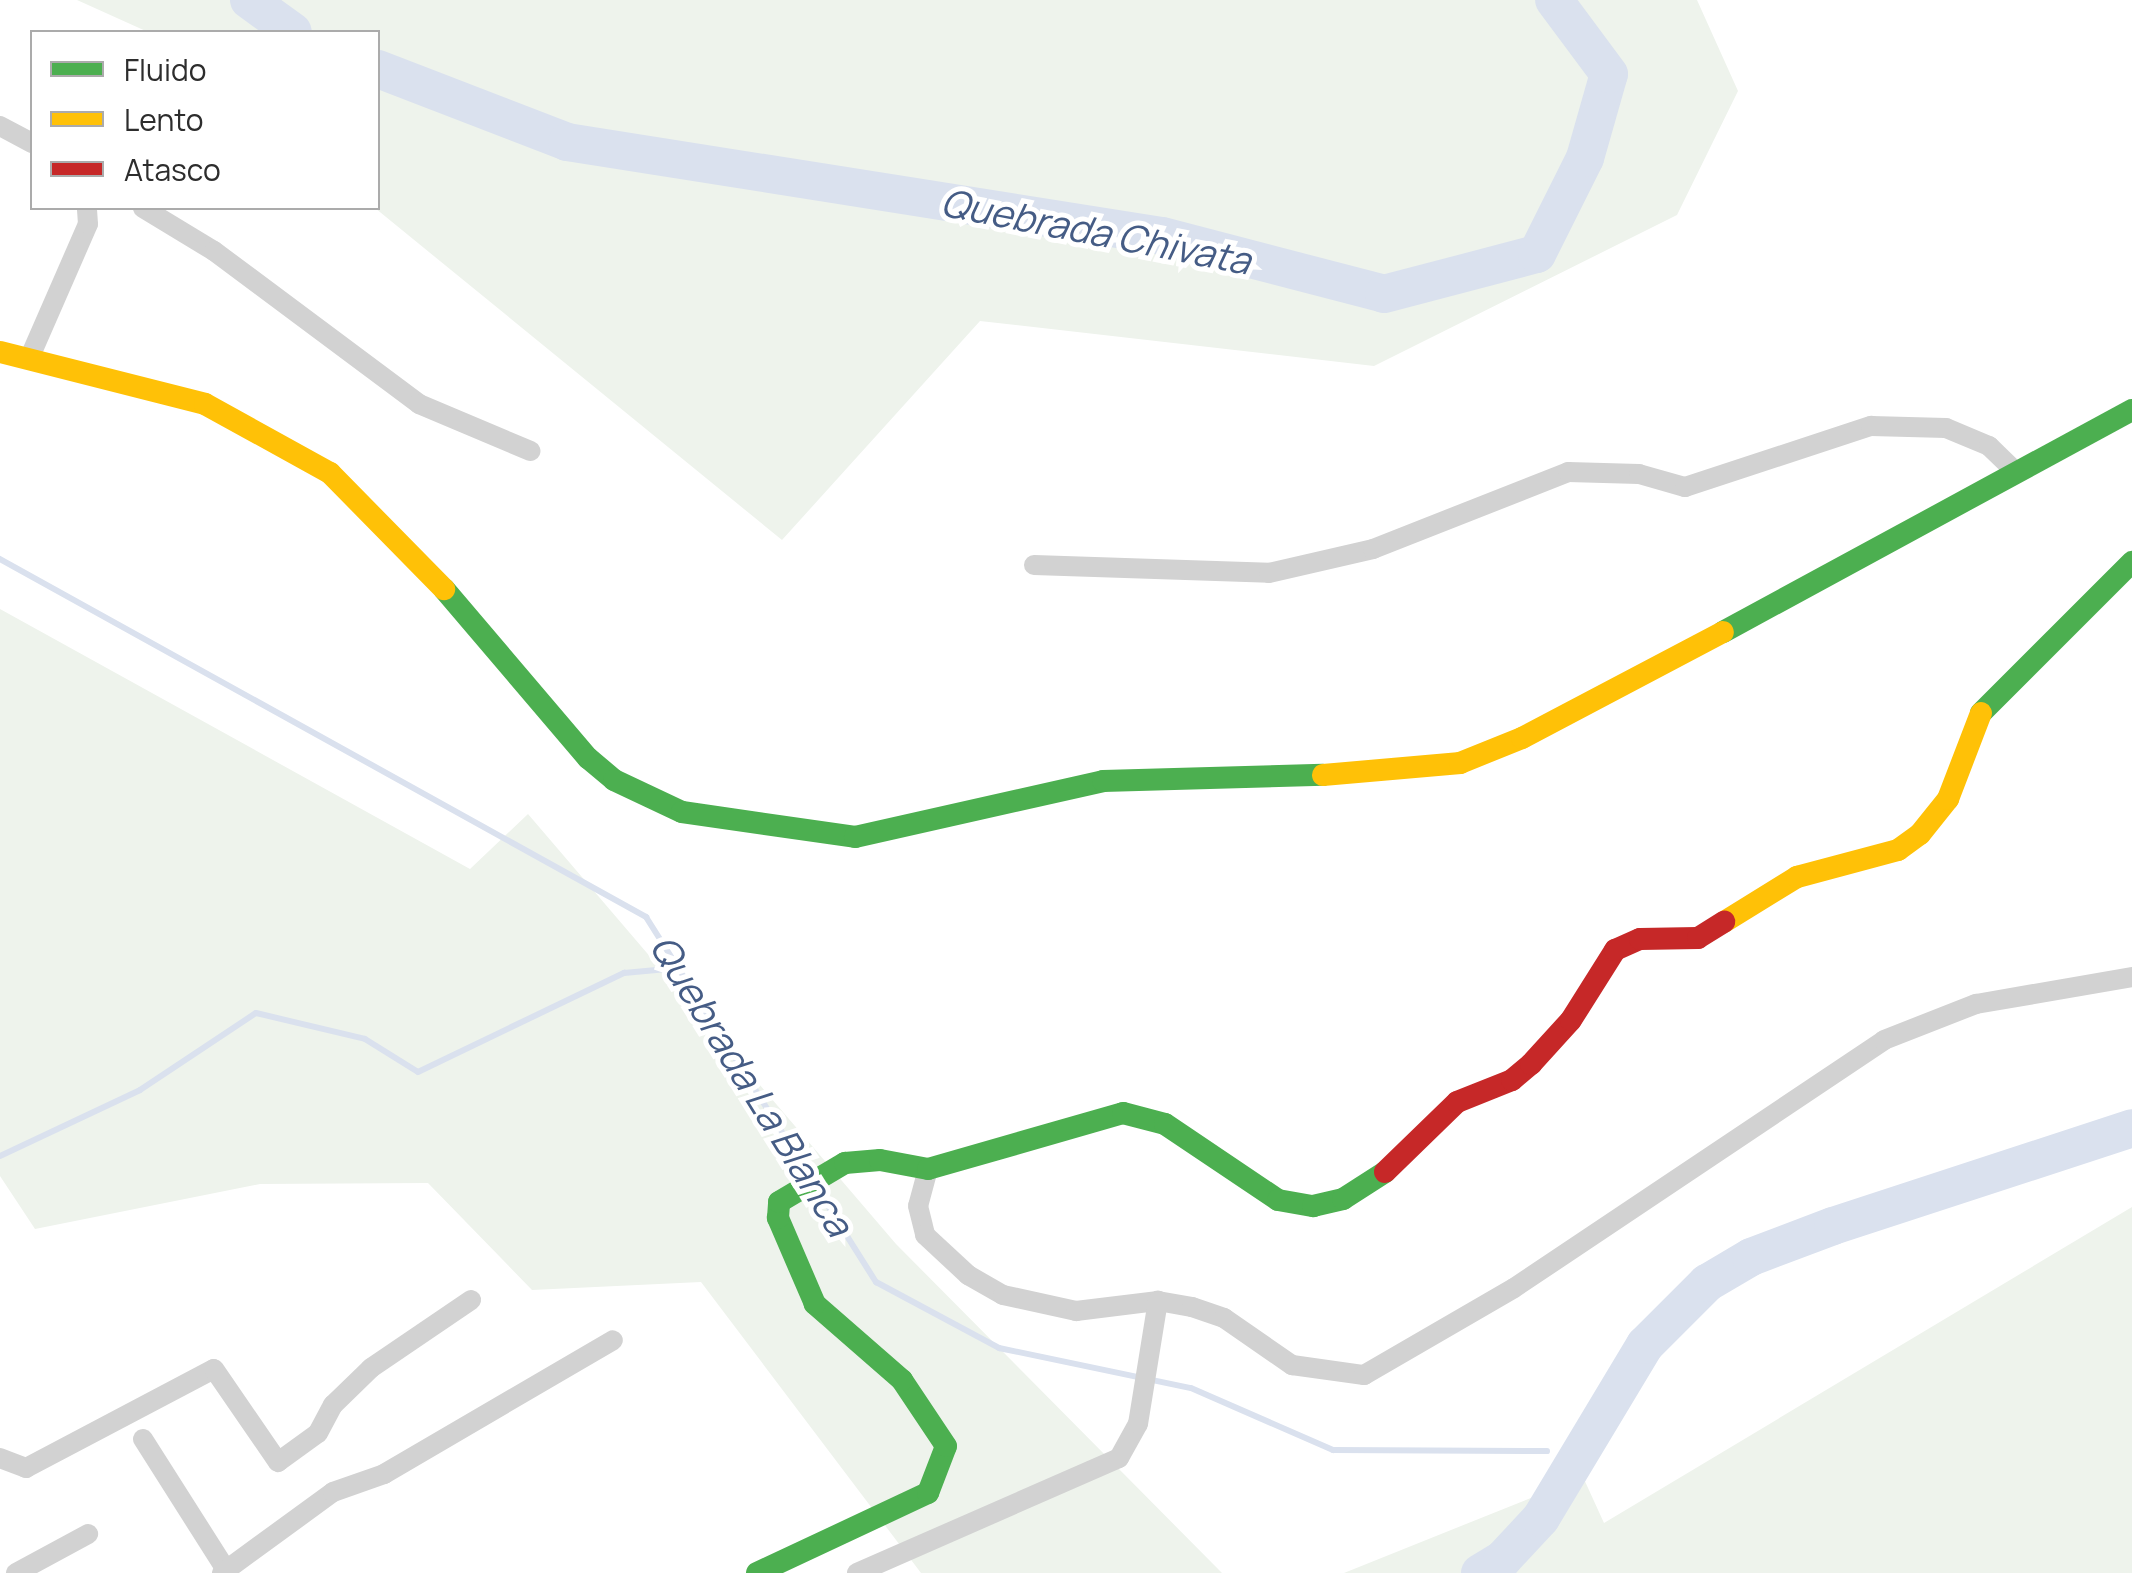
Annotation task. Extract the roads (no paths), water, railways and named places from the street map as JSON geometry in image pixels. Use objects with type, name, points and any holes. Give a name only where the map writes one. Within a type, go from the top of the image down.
[{"type":"main road","points":[[0,352],[206,404],[330,473],[470,614],[588,758],[614,780],[682,812],[813,834],[855,837],[1104,781],[1402,773],[1460,763],[1522,738],[2089,439],[2132,410]]},
{"type":"main road","points":[[757,1573],[928,1492],[946,1446],[929,1412],[815,1304],[778,1218],[779,1202],[845,1163],[880,1160],[928,1169],[1123,1113],[1165,1124],[1278,1200],[1313,1206],[1342,1199],[1398,1164],[1457,1102],[1512,1080],[1531,1064],[1571,1020],[1615,950],[1640,939],[1698,938],[1797,877],[1898,850],[1920,834],[1948,799],[1983,708],[2132,562]]},
{"type":"street","points":[[0,126],[30,142]]},
{"type":"street","points":[[29,360],[88,224],[87,210]]},
{"type":"street","points":[[146,210],[214,250],[434,413],[530,451]]},
{"type":"street","points":[[1034,565],[1269,573],[1373,549],[1568,472],[1639,474],[1685,487],[1872,426],[1946,428],[1988,446],[2017,474]]},
{"type":"street","points":[[928,1169],[918,1206],[925,1235],[968,1275],[1003,1294],[1076,1311],[1158,1301],[1224,1318],[1292,1364],[1364,1375],[1514,1288],[1884,1040],[1976,1004],[2132,977]]},
{"type":"street","points":[[0,1458],[26,1468],[214,1370],[278,1462],[318,1433],[333,1405],[371,1368],[471,1300]]},
{"type":"street","points":[[857,1573],[1119,1458],[1138,1424],[1158,1301]]},
{"type":"street","points":[[143,1439],[224,1572],[333,1492],[384,1474],[613,1340]]},
{"type":"street","points":[[16,1573],[41,1568],[88,1534]]},
{"type":"waterway","name":"Quebrada Chivata","points":[[249,0],[290,30]]},
{"type":"waterway","name":"Quebrada Chivata","points":[[380,70],[567,142],[1162,236],[1384,294],[1537,254],[1585,158],[1609,74],[1554,0]]},
{"type":"waterway","name":"Quebrada La Blanca","points":[[0,559],[646,917],[809,1175]]},
{"type":"waterway","points":[[0,1156],[140,1090],[256,1013],[365,1039],[418,1072],[624,973],[678,968]]},
{"type":"waterway","points":[[1480,1573],[1502,1560],[1541,1518],[1645,1345],[1707,1283],[1751,1257],[1833,1226],[2132,1128]]},
{"type":"waterway","name":"Quebrada La Blanca","points":[[818,1190],[876,1282],[999,1348],[1191,1388],[1333,1450],[1547,1451]]}]
